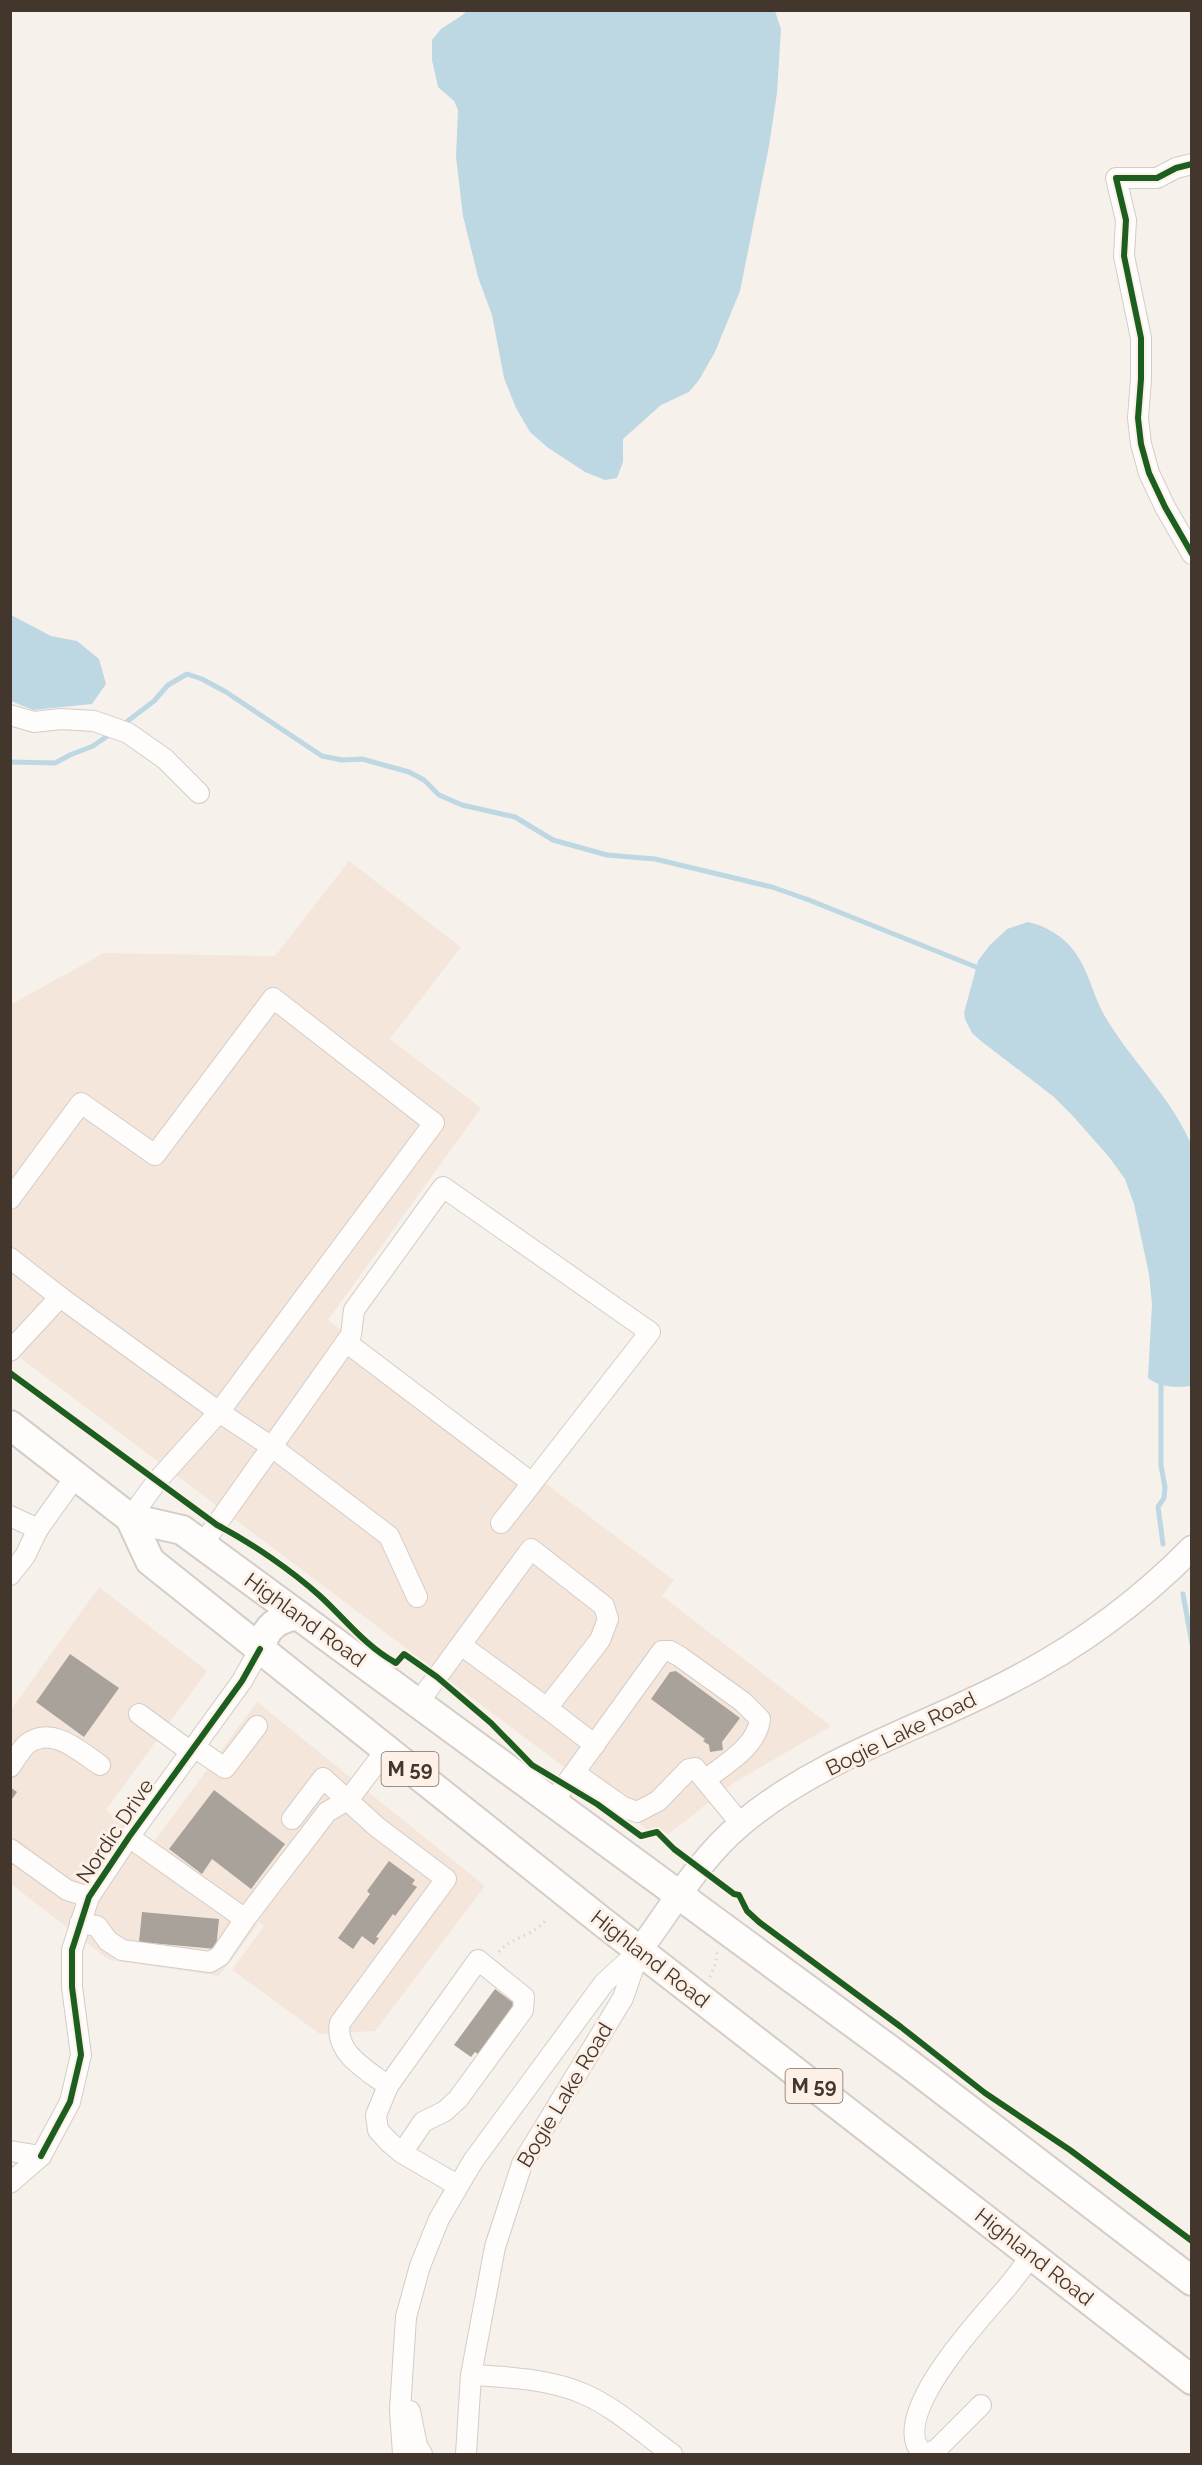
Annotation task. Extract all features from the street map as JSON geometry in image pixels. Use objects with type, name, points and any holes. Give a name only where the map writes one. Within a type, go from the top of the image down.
[{"type":"highway","name":"Highland Road","points":[[10,1425],[130,1518],[182,1530],[909,2064],[1191,2281]]},
{"type":"highway","name":"Highland Road","points":[[130,1518],[150,1561],[639,1951],[1191,2380]]},
{"type":"highway","points":[[260,1649],[268,1629],[276,1622],[298,1616]]},
{"type":"highway","points":[[1156,2353],[1176,2355],[1191,2352]]},
{"type":"main road","name":"Bogie Lake Road","points":[[639,1951],[714,1850],[741,1824],[772,1801],[823,1770],[912,1726],[1008,1683],[1055,1657],[1133,1601],[1189,1554]]},
{"type":"street","points":[[1191,164],[1176,168],[1157,178],[1116,178],[1126,220],[1124,256],[1141,338],[1142,379],[1137,418],[1141,444],[1149,473],[1191,554]]},
{"type":"street","points":[[10,715],[34,722],[61,719],[94,721],[128,733],[165,759],[199,793]]},
{"type":"street","points":[[10,1199],[81,1103],[156,1155],[273,998],[434,1123],[219,1412],[157,1481],[130,1518]]},
{"type":"street","points":[[202,1545],[351,1335],[354,1310],[443,1187],[650,1332],[501,1522]]},
{"type":"street","points":[[10,1258],[219,1412],[272,1447],[389,1536],[417,1597]]},
{"type":"street","points":[[10,1351],[60,1297]]},
{"type":"street","points":[[346,1342],[532,1483]]},
{"type":"street","points":[[10,1575],[25,1556],[38,1528],[76,1476]]},
{"type":"street","points":[[10,1516],[38,1528]]},
{"type":"street","points":[[418,1703],[531,1549],[604,1606],[608,1619],[600,1640],[547,1708]]},
{"type":"street","points":[[461,1645],[595,1745]]},
{"type":"street","name":"Nordic Drive","points":[[41,2156],[70,2102],[81,2055],[72,1988],[72,1950],[89,1897],[129,1837],[242,1681],[260,1649]]},
{"type":"street","points":[[553,1802],[662,1651],[670,1651],[743,1702],[760,1719],[755,1736],[744,1749],[705,1780]]},
{"type":"street","points":[[139,1714],[225,1768],[257,1726]]},
{"type":"street","points":[[10,1767],[27,1744],[44,1737],[61,1739],[99,1765]]},
{"type":"street","points":[[80,1923],[97,1926],[108,1941],[122,1950],[210,1962],[220,1956],[245,1919],[327,1812],[349,1799],[386,1750]]},
{"type":"street","points":[[575,1773],[630,1811],[646,1809],[658,1801],[689,1769],[695,1768],[741,1824]]},
{"type":"street","points":[[292,1819],[323,1778],[349,1799],[377,1827],[446,1879],[340,2023],[338,2031],[342,2046],[388,2086]]},
{"type":"street","points":[[129,1837],[245,1919]]},
{"type":"street","points":[[10,1849],[67,1890],[89,1897]]},
{"type":"street","name":"Bogie Lake Road","points":[[403,2454],[400,2410],[406,2317],[420,2266],[439,2219],[457,2185],[604,1983],[639,1951]]},
{"type":"street","name":"Bogie Lake Road","points":[[466,2454],[471,2375],[495,2247],[522,2164],[623,1998],[639,1951]]},
{"type":"street","points":[[402,2153],[423,2122],[445,2111],[458,2099],[523,2010],[524,1997],[482,1964],[388,2086],[377,2110],[376,2125],[383,2137],[402,2153],[457,2185]]},
{"type":"street","points":[[10,2151],[41,2156]]},
{"type":"street","points":[[10,2183],[41,2156]]},
{"type":"street","points":[[981,2405],[936,2450],[923,2454],[918,2448],[914,2437],[916,2423],[929,2387],[958,2343],[1005,2290],[1031,2256]]},
{"type":"street","name":"Bogie Lake Road","points":[[402,2370],[417,2446],[422,2454]]},
{"type":"street","points":[[471,2375],[515,2378],[552,2384],[585,2394],[672,2454]]},
{"type":"path","points":[[482,1964],[504,1946],[537,1930],[546,1920]]},
{"type":"path","points":[[709,1980],[715,1967],[717,1946]]},
{"type":"shaded area","points":[[349,861],[461,947],[390,1039],[481,1108],[328,1320],[674,1580],[662,1596],[831,1726],[732,1784],[661,1840],[11,1351],[10,1005],[104,953],[275,956]]},
{"type":"shaded area","points":[[99,1587],[207,1671],[106,1810],[258,1924],[219,1976],[109,1960],[11,1884],[11,1710]]},
{"type":"shaded area","points":[[257,1702],[485,1886],[375,2031],[320,2034],[232,1970],[264,1926],[153,1843]]},
{"type":"water","points":[[466,11],[775,11],[781,29],[777,93],[769,146],[740,291],[715,352],[699,380],[689,392],[661,405],[623,439],[623,462],[617,478],[605,480],[585,472],[547,447],[530,432],[516,408],[504,378],[492,315],[478,277],[463,216],[456,157],[458,110],[454,101],[438,87],[432,60],[432,40],[441,29]]},
{"type":"water","points":[[11,615],[51,636],[77,641],[99,659],[106,684],[92,704],[33,710],[11,701]]},
{"type":"water","points":[[1028,922],[1054,932],[1074,951],[1084,967],[1106,1018],[1173,1111],[1191,1144],[1190,1386],[1168,1386],[1148,1378],[1152,1304],[1149,1274],[1134,1204],[1125,1179],[1109,1157],[1054,1097],[981,1041],[972,1033],[965,1019],[964,1013],[978,961],[989,946],[1007,929]]},
{"type":"building","points":[[70,1654],[119,1688],[84,1737],[36,1702]]},
{"type":"building","points":[[676,1671],[740,1718],[722,1742],[723,1750],[710,1752],[709,1745],[703,1741],[705,1739],[651,1699],[670,1672]]},
{"type":"building","points":[[10,1787],[17,1792],[10,1802]]},
{"type":"building","points":[[214,1790],[285,1844],[251,1889],[212,1859],[202,1874],[169,1849]]},
{"type":"building","points":[[389,1861],[415,1880],[412,1884],[417,1887],[395,1916],[393,1914],[376,1937],[379,1938],[374,1945],[362,1936],[353,1949],[338,1938],[370,1894],[367,1891]]},
{"type":"building","points":[[142,1912],[219,1919],[216,1949],[139,1942]]},
{"type":"building","points":[[495,1989],[515,2004],[478,2054],[475,2052],[471,2057],[454,2045]]},
{"type":"waterway","points":[[121,726],[154,701],[168,685],[187,674],[226,692],[322,756],[342,760],[362,759],[409,772],[424,780],[439,795],[462,805],[515,817],[553,840],[607,855],[655,859],[772,887],[976,967]]},
{"type":"waterway","points":[[10,762],[55,763],[93,746],[112,733]]},
{"type":"waterway","points":[[1161,1384],[1161,1466],[1165,1487],[1164,1498],[1158,1507],[1163,1544]]},
{"type":"waterway","points":[[1183,1594],[1192,1644]]},
{"type":"cycle path","points":[[1192,164],[1176,168],[1157,178],[1116,178],[1126,220],[1124,256],[1141,338],[1138,418],[1141,444],[1149,473],[1165,507],[1192,554]]},
{"type":"cycle path","points":[[10,1373],[217,1525],[256,1548],[296,1576],[385,1656],[396,1663],[404,1654],[437,1677],[491,1723],[532,1765],[597,1804],[641,1836],[657,1832],[674,1849],[734,1894],[739,1895],[747,1911],[759,1922],[901,2027],[985,2093],[1070,2150],[1192,2241]]},
{"type":"cycle path","points":[[41,2156],[70,2102],[81,2055],[72,1987],[72,1950],[89,1897],[129,1837],[242,1681],[260,1649]]}]
